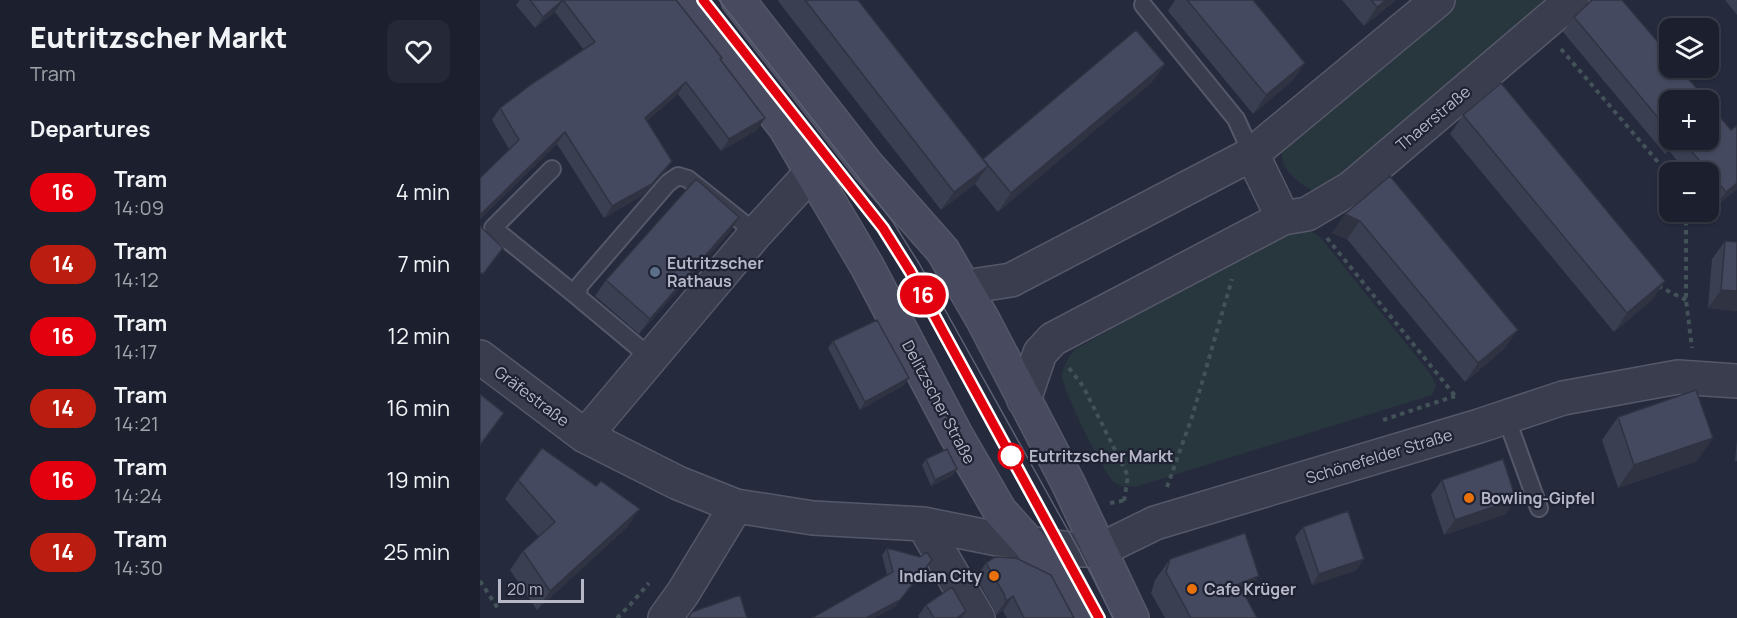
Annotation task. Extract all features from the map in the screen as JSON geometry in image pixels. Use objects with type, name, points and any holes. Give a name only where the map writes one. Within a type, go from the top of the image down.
[{"type":"main road","name":"Delitzscher Straße","points":[[685,0],[785,127],[867,266],[980,479],[1000,512],[1064,582],[1084,618]]},
{"type":"main road","points":[[738,0],[868,166],[943,251],[965,287],[1075,497],[1132,618]]},
{"type":"street","points":[[965,287],[1011,280],[1252,154],[1438,0]]},
{"type":"street","name":"Thaerstraße","points":[[1040,353],[1053,339],[1244,238],[1351,188],[1572,0]]},
{"type":"street","points":[[1252,154],[1295,216]]},
{"type":"street","points":[[812,172],[756,233],[713,295],[651,358],[585,436],[683,472],[736,506],[813,518],[923,524],[998,539],[1026,542]]},
{"type":"street","points":[[1024,400],[1040,353]]},
{"type":"street","name":"Gräfestraße","points":[[480,357],[585,436]]},
{"type":"street","name":"Schönefelder Straße","points":[[1026,542],[1079,550],[1100,550],[1155,523],[1563,398],[1678,377],[1737,381]]},
{"type":"street","points":[[665,618],[683,593],[736,506]]},
{"type":"street","points":[[923,524],[978,618]]},
{"type":"lane","points":[[1143,5],[1236,119],[1252,154]]},
{"type":"lane","points":[[552,169],[493,228],[651,358]]},
{"type":"lane","points":[[578,297],[579,286],[668,183],[678,176],[688,179],[756,233]]},
{"type":"lane","points":[[1493,421],[1539,508]]},
{"type":"path","points":[[1542,26],[1659,163]]},
{"type":"path","points":[[1295,216],[1493,421]]},
{"type":"path","points":[[1686,222],[1686,300],[1695,378]]},
{"type":"path","points":[[1166,490],[1192,417],[1244,238]]},
{"type":"path","points":[[1651,278],[1658,287],[1686,300]]},
{"type":"path","points":[[1040,353],[1070,368],[1083,386],[1128,476],[1124,501]]},
{"type":"path","points":[[480,581],[499,610]]},
{"type":"shaded area","points":[[1452,0],[1556,0],[1320,194],[1294,178],[1282,159],[1284,142]]},
{"type":"shaded area","points":[[1309,230],[1320,237],[1429,372],[1436,385],[1432,395],[1135,487],[1115,483],[1092,446],[1063,383],[1063,368],[1074,350],[1281,235]]},
{"type":"building","points":[[530,0],[563,0],[543,17]]},
{"type":"building","points":[[563,0],[676,0],[765,118],[729,139],[686,82],[645,118],[672,161],[652,184],[612,206],[565,132],[480,215],[480,178],[519,140],[500,108],[595,42]]},
{"type":"building","points":[[805,0],[858,0],[988,166],[954,192]]},
{"type":"building","points":[[1187,0],[1253,0],[1305,63],[1266,95]]},
{"type":"building","points":[[1371,0],[1386,0],[1377,7]]},
{"type":"building","points":[[1592,0],[1622,0],[1659,43],[1659,78],[1688,78],[1698,90],[1659,90],[1659,119],[1574,17]]},
{"type":"building","points":[[1136,30],[1165,64],[1011,193],[983,159]]},
{"type":"building","points":[[1501,83],[1665,281],[1627,313],[1463,115]]},
{"type":"building","points":[[1719,116],[1731,130],[1737,125],[1737,183],[1726,192],[1719,184],[1719,162],[1701,162],[1690,150],[1719,150]]},
{"type":"building","points":[[1390,176],[1518,330],[1478,363],[1360,221],[1345,214]]},
{"type":"building","name":"Eutritzscher Rathaus","points":[[696,179],[739,217],[650,319],[606,280]]},
{"type":"building","points":[[480,226],[503,248],[483,274],[480,272]]},
{"type":"building","points":[[1725,241],[1737,242],[1737,291],[1721,290]]},
{"type":"building","points":[[877,320],[909,378],[865,402],[833,341]]},
{"type":"building","points":[[1696,390],[1713,438],[1634,465],[1618,417]]},
{"type":"building","points":[[480,394],[504,413],[480,445]]},
{"type":"building","points":[[542,448],[596,486],[601,481],[640,509],[550,591],[523,551],[555,522],[518,480]]},
{"type":"building","points":[[947,449],[957,469],[935,480],[926,459]]},
{"type":"building","points":[[1503,459],[1516,499],[1455,520],[1442,480]]},
{"type":"building","points":[[1348,511],[1364,559],[1319,574],[1303,527]]},
{"type":"building","points":[[1245,533],[1259,576],[1239,584],[1257,618],[1191,618],[1166,572],[1170,559]]},
{"type":"building","points":[[887,548],[920,557],[927,552],[932,560],[900,600],[866,618],[812,618],[893,572]]},
{"type":"building","points":[[995,557],[1016,558],[1051,575],[1074,618],[1024,618],[1013,596],[1006,601],[986,563]]},
{"type":"building","points":[[952,587],[966,611],[957,618],[934,618],[926,605]]},
{"type":"building","points":[[740,595],[747,618],[688,618],[692,612]]},
{"type":"tram line","points":[[703,0],[883,228],[910,271],[1099,618]]},
{"type":"tram line","name":"16","points":[[703,0],[883,228],[910,271],[1099,618]]},
{"type":"tram line","points":[[719,0],[893,222],[920,265],[1079,550],[1113,618]]},
{"type":"place","name":"Eutritzscher Rathaus","points":[[655,272]]},
{"type":"place","name":"Eutritzscher Markt","points":[[1011,456]]},
{"type":"place","name":"Bowling-Gipfel","points":[[1469,498]]},
{"type":"place","name":"Indian City","points":[[994,576]]},
{"type":"place","name":"Cafe Krüger","points":[[1192,589]]}]
